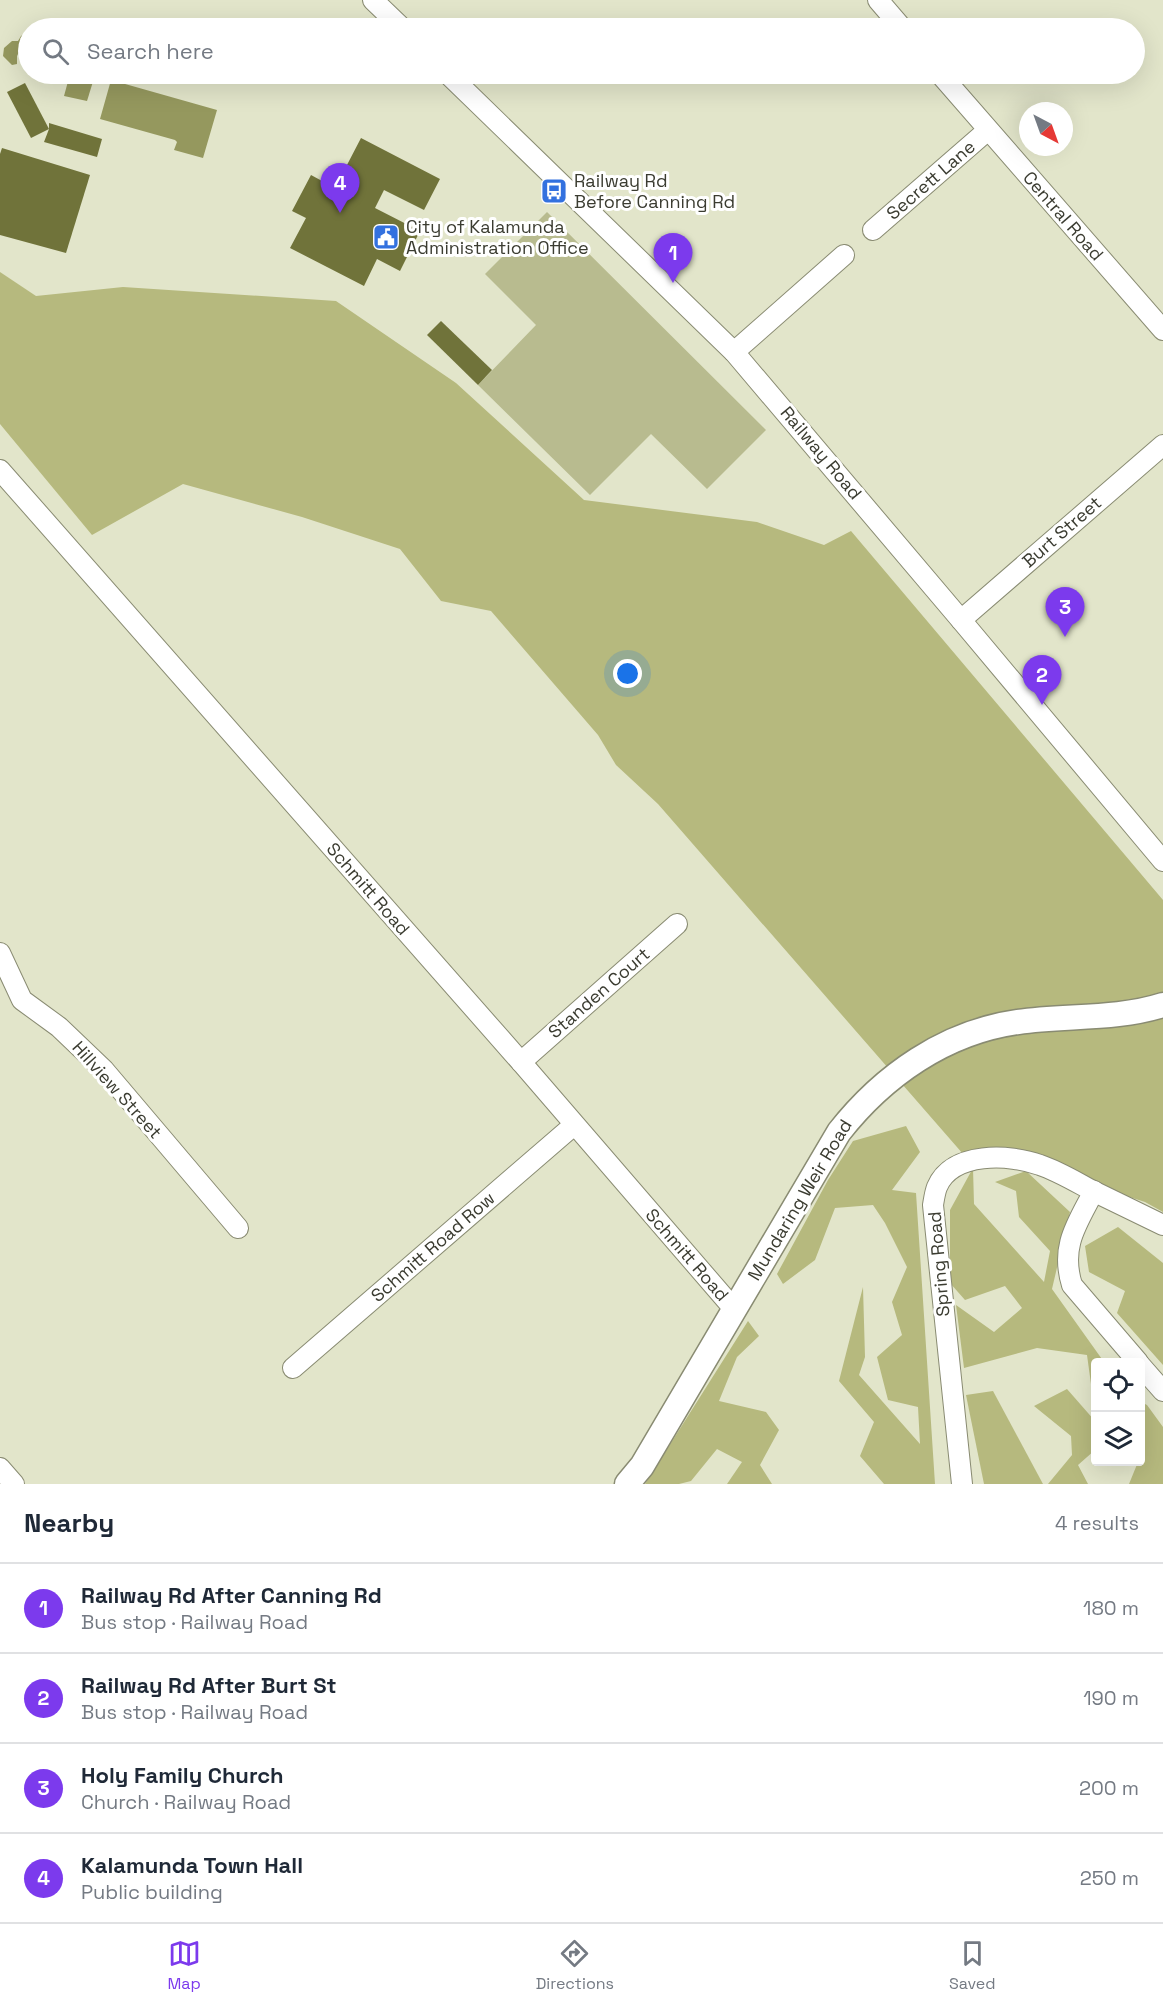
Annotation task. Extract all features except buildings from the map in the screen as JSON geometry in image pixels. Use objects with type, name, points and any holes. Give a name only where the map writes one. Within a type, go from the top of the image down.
[{"type":"main road","name":"Mundaring Weir Road","points":[[627,1484],[642,1466],[839,1132],[873,1094],[909,1065],[951,1041],[993,1027],[1017,1022],[1125,1014],[1163,1005]]},
{"type":"street","points":[[373,0],[392,18]]},
{"type":"street","points":[[878,0],[893,18]]},
{"type":"street","name":"Railway Road","points":[[458,84],[734,352],[1163,861]]},
{"type":"street","name":"Central Road","points":[[949,84],[1163,330]]},
{"type":"street","name":"Secrett Lane","points":[[873,230],[988,130]]},
{"type":"street","points":[[734,352],[844,255]]},
{"type":"street","name":"Burt Street","points":[[961,620],[1163,445]]},
{"type":"street","name":"Schmitt Road","points":[[0,470],[521,1062],[734,1310]]},
{"type":"street","name":"Standen Court","points":[[521,1062],[677,924]]},
{"type":"street","name":"Hillview Street","points":[[0,953],[22,1000],[59,1027],[104,1070],[238,1228]]},
{"type":"street","name":"Schmitt Road Row","points":[[293,1368],[574,1125]]},
{"type":"street","name":"Spring Road","points":[[962,1484],[935,1241],[933,1205],[943,1177],[966,1161],[988,1157],[1014,1158],[1038,1164],[1163,1225]]},
{"type":"street","points":[[1094,1191],[1072,1234],[1067,1255],[1067,1268],[1072,1284],[1134,1358]]},
{"type":"street","points":[[1145,1371],[1163,1391]]},
{"type":"street","points":[[0,1468],[14,1484]]},
{"type":"shaded area","points":[[12,41],[18,41],[18,54],[17,64],[12,65],[3,56],[4,48]]},
{"type":"shaded area","points":[[67,84],[92,84],[87,101],[64,96]]},
{"type":"shaded area","points":[[110,84],[125,84],[217,110],[203,158],[174,150],[177,142],[175,140],[100,119]]},
{"type":"shaded area","points":[[547,212],[766,430],[707,489],[651,434],[590,495],[478,385],[536,325],[485,274]]},
{"type":"shaded area","points":[[0,272],[36,296],[123,287],[336,301],[456,383],[584,500],[757,522],[824,545],[851,531],[1163,900],[1163,1212],[1145,1202],[1095,1186],[1023,1152],[970,1162],[658,804],[616,765],[598,735],[491,611],[441,601],[400,549],[302,517],[183,484],[92,535],[0,424]]},
{"type":"shaded area","points":[[906,1126],[920,1152],[892,1190],[916,1193],[935,1484],[884,1484],[860,1456],[874,1422],[839,1381],[863,1287],[865,1357],[859,1375],[920,1444],[918,1407],[888,1400],[877,1357],[902,1335],[892,1302],[907,1267],[885,1223],[873,1205],[835,1208],[815,1260],[783,1284],[777,1274],[828,1180],[853,1141]]},
{"type":"shaded area","points":[[973,1168],[974,1204],[1044,1282],[1050,1251],[1019,1217],[1016,1191],[995,1182],[1026,1171],[1070,1212],[1052,1289],[1101,1358],[1091,1358],[1091,1384],[1087,1355],[1037,1348],[964,1368],[956,1305],[994,1332],[1022,1308],[1005,1286],[965,1300],[950,1283],[950,1210]]},
{"type":"shaded area","points":[[1118,1227],[1163,1263],[1163,1365],[1117,1313],[1125,1291],[1089,1272],[1085,1246]]},
{"type":"shaded area","points":[[748,1321],[759,1336],[737,1357],[719,1401],[766,1412],[779,1430],[760,1465],[772,1484],[727,1484],[742,1462],[717,1449],[691,1481],[679,1484],[645,1484]]},
{"type":"shaded area","points":[[1067,1389],[1091,1416],[1091,1454],[1078,1465],[1088,1484],[1048,1484],[1072,1455],[1071,1436],[1034,1406]]},
{"type":"shaded area","points":[[993,1391],[1043,1484],[984,1484],[966,1395]]},
{"type":"shaded area","points":[[1145,1404],[1163,1427],[1163,1484],[1129,1484],[1136,1466],[1145,1466]]},
{"type":"place","name":"Railway Rd Before Canning Rd","points":[[554,191]]},
{"type":"place","name":"Kalamunda Town Hall","points":[[340,213]]},
{"type":"place","name":"City of Kalamunda Administration Office","points":[[386,237]]},
{"type":"place","name":"Railway Rd After Canning Rd","points":[[673,283]]},
{"type":"place","name":"Holy Family Church","points":[[1065,637]]},
{"type":"place","name":"Railway Rd After Burt St","points":[[1042,705]]}]
